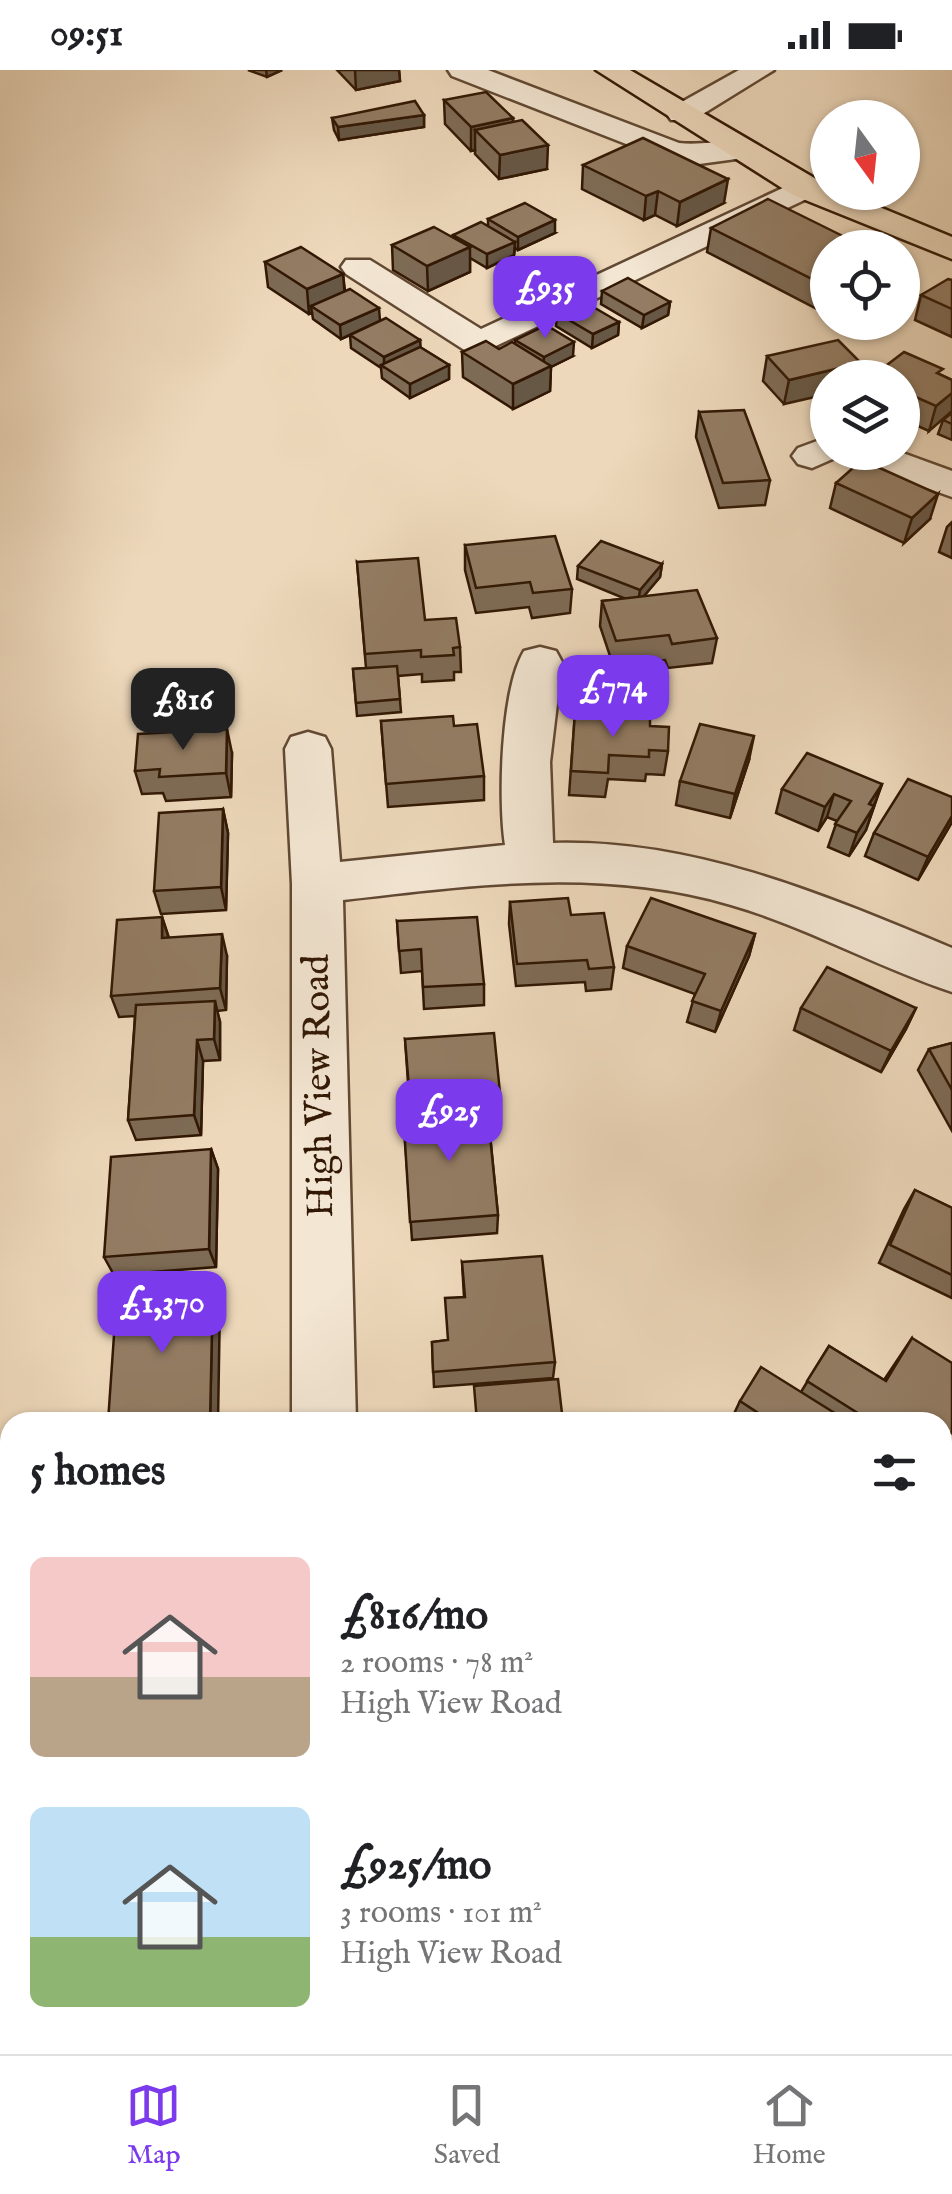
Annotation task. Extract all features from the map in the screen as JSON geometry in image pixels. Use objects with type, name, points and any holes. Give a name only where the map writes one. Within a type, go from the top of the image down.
[{"type":"highway","points":[[610,70],[804,188],[952,249]]},
{"type":"street","points":[[462,70],[674,151],[699,155],[740,150]]},
{"type":"street","points":[[682,114],[760,70]]},
{"type":"street","points":[[358,267],[479,344],[804,188]]},
{"type":"street","points":[[911,470],[952,485]]},
{"type":"street","points":[[532,862],[524,820],[523,786],[527,734],[540,662]]},
{"type":"street","name":"High View Road","points":[[308,749],[317,884],[324,1412]]},
{"type":"street","points":[[317,884],[532,862],[600,862],[742,888],[952,970]]},
{"type":"building","points":[[486,92],[513,118],[471,127],[444,100]]},
{"type":"building","points":[[415,101],[424,115],[338,127],[332,118]]},
{"type":"building","points":[[522,120],[548,145],[500,155],[475,130]]},
{"type":"building","points":[[643,138],[728,179],[680,202],[658,191],[646,196],[583,165]]},
{"type":"building","points":[[768,199],[831,230],[810,230],[810,278],[711,228]]},
{"type":"building","points":[[525,203],[555,220],[518,237],[488,219]]},
{"type":"building","points":[[481,222],[515,242],[487,254],[453,235]]},
{"type":"building","points":[[434,227],[470,247],[427,266],[392,245]]},
{"type":"building","points":[[301,247],[343,274],[307,289],[265,262]]},
{"type":"building","points":[[628,278],[670,302],[644,315],[602,291]]},
{"type":"building","points":[[952,280],[952,309],[921,295]]},
{"type":"building","points":[[350,289],[379,308],[340,325],[311,306]]},
{"type":"building","points":[[583,301],[619,322],[593,334],[557,313]]},
{"type":"building","points":[[386,318],[420,340],[384,357],[350,335]]},
{"type":"building","points":[[546,325],[574,342],[544,357],[515,340]]},
{"type":"building","points":[[838,340],[858,360],[810,360],[810,375],[789,380],[767,356]]},
{"type":"building","points":[[486,341],[499,349],[512,342],[551,366],[513,384],[462,352]]},
{"type":"building","points":[[420,347],[449,365],[410,384],[381,365]]},
{"type":"building","points":[[904,352],[943,369],[937,373],[952,380],[952,393],[936,406],[920,399],[920,360],[894,360]]},
{"type":"building","points":[[744,410],[770,480],[723,483],[699,412]]},
{"type":"building","points":[[851,470],[884,470],[938,494],[912,518],[836,483]]},
{"type":"building","points":[[555,536],[572,589],[533,593],[530,582],[476,588],[465,545]]},
{"type":"building","points":[[601,541],[662,564],[640,590],[578,566]]},
{"type":"building","points":[[418,558],[425,620],[456,618],[460,647],[453,648],[454,655],[421,657],[421,650],[365,654],[357,562]]},
{"type":"building","points":[[697,590],[717,638],[672,644],[669,635],[616,641],[602,601]]},
{"type":"building","points":[[397,666],[400,699],[356,703],[353,669]]},
{"type":"building","points":[[575,712],[650,717],[650,726],[669,727],[668,751],[649,750],[649,757],[609,755],[608,773],[571,771]]},
{"type":"building","points":[[453,716],[454,726],[477,724],[484,776],[386,784],[381,721]]},
{"type":"building","points":[[700,724],[754,736],[735,794],[680,781]]},
{"type":"building","points":[[227,729],[226,773],[159,777],[160,769],[135,771],[138,734]]},
{"type":"building","points":[[807,753],[882,784],[857,833],[835,824],[851,801],[834,794],[825,807],[782,789]]},
{"type":"building","points":[[908,779],[952,797],[952,816],[928,857],[874,833]]},
{"type":"building","points":[[223,809],[221,887],[154,891],[159,813]]},
{"type":"building","points":[[568,898],[571,915],[604,913],[614,967],[589,969],[587,960],[517,964],[510,902]]},
{"type":"building","points":[[651,898],[755,934],[721,1011],[692,1001],[705,974],[627,946]]},
{"type":"building","points":[[162,917],[162,938],[222,934],[220,988],[111,996],[117,920]]},
{"type":"building","points":[[477,917],[484,984],[423,987],[421,949],[399,951],[397,921]]},
{"type":"building","points":[[827,967],[916,1008],[891,1051],[801,1008]]},
{"type":"building","points":[[215,1001],[214,1039],[197,1040],[194,1115],[128,1120],[136,1005]]},
{"type":"building","points":[[494,1033],[500,1093],[410,1100],[405,1039]]},
{"type":"building","points":[[952,1043],[952,1090],[929,1049]]},
{"type":"building","points":[[487,1106],[498,1215],[410,1222],[403,1111]]},
{"type":"building","points":[[211,1149],[209,1249],[104,1257],[111,1157]]},
{"type":"building","points":[[915,1190],[952,1208],[952,1275],[890,1245]]},
{"type":"building","points":[[542,1256],[555,1362],[433,1372],[432,1342],[448,1340],[445,1298],[465,1297],[462,1262]]},
{"type":"building","points":[[213,1284],[210,1412],[109,1412],[117,1292]]},
{"type":"building","points":[[912,1338],[952,1363],[952,1412],[856,1412],[807,1381],[829,1346],[886,1381]]},
{"type":"building","points":[[761,1367],[833,1412],[757,1412],[740,1401]]},
{"type":"building","points":[[558,1379],[562,1412],[476,1412],[474,1386]]}]
